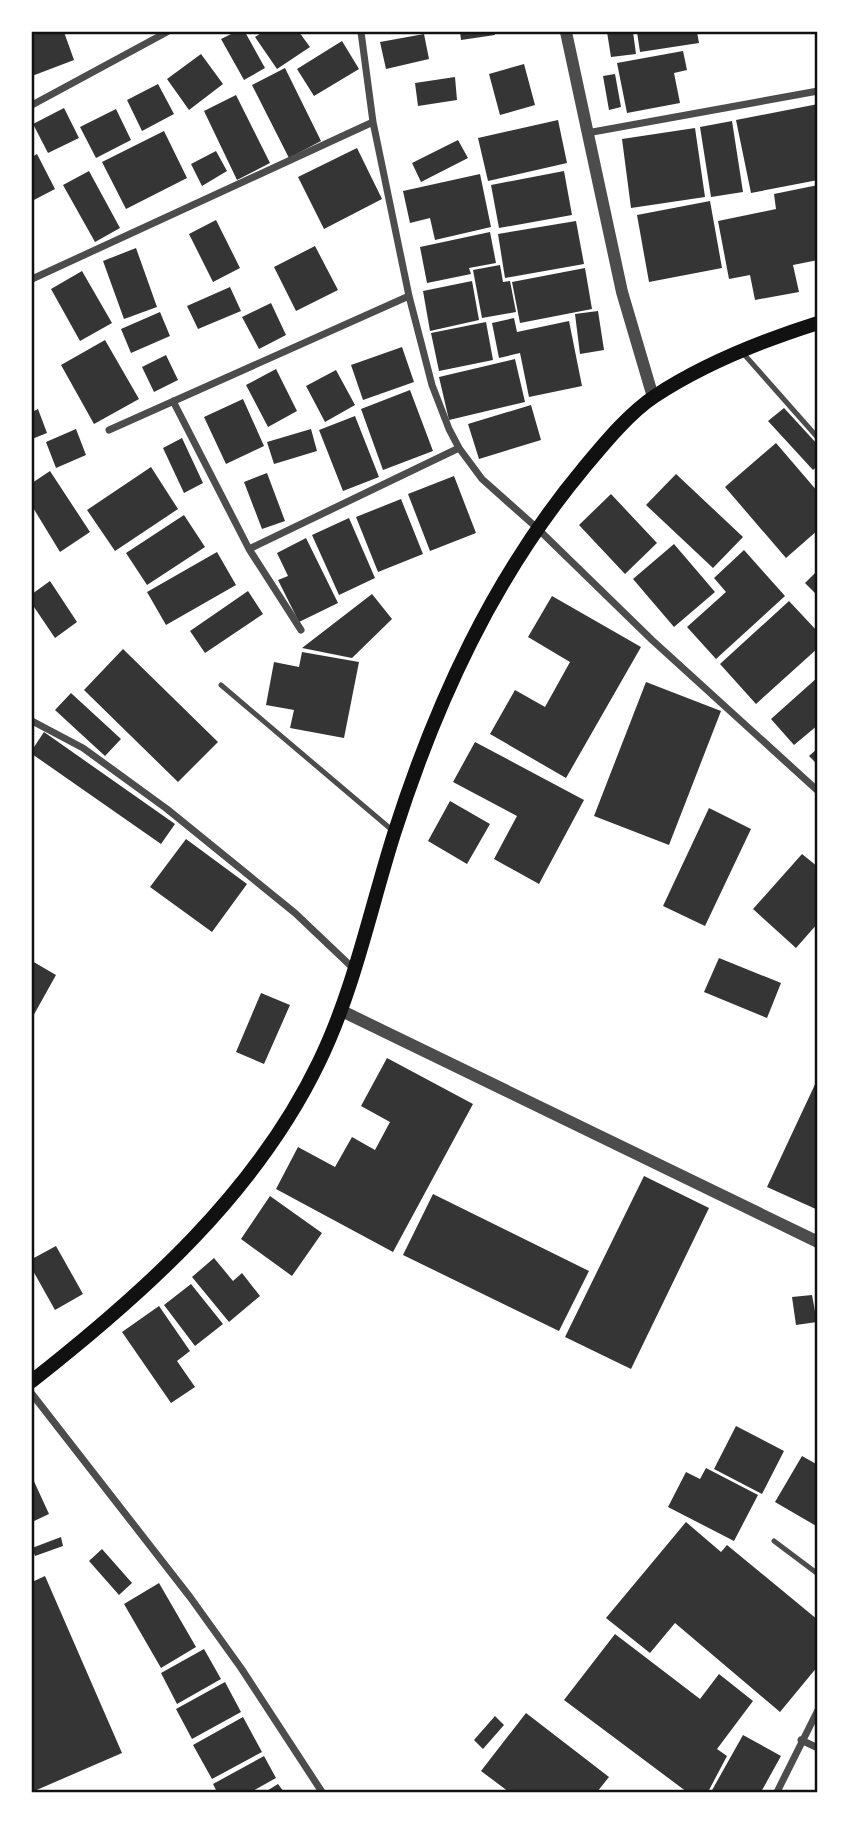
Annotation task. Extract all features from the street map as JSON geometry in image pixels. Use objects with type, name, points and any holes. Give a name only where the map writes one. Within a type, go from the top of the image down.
[{"type":"main road","points":[[32,1381],[81,1343],[162,1269],[243,1181],[271,1145],[293,1110],[320,1062],[342,1011],[395,832],[426,745],[473,638],[509,570],[537,528],[600,449],[653,397],[740,349],[817,323]]},
{"type":"street","points":[[32,105],[167,32]]},
{"type":"street","points":[[361,32],[373,122],[409,296],[432,385],[459,448],[482,479],[817,791]]},
{"type":"street","points":[[566,32],[622,292],[653,397]]},
{"type":"street","points":[[587,133],[817,91]]},
{"type":"street","points":[[32,279],[373,122]]},
{"type":"street","points":[[109,430],[409,296]]},
{"type":"street","points":[[173,401],[249,549],[301,631]]},
{"type":"street","points":[[249,549],[459,448]]},
{"type":"street","points":[[32,721],[83,748],[167,809],[295,913],[354,969]]},
{"type":"street","points":[[342,1011],[817,1242]]},
{"type":"street","points":[[32,1394],[205,1618],[241,1668],[321,1793]]},
{"type":"street","points":[[777,1793],[817,1710]]},
{"type":"street","points":[[801,1741],[817,1748]]},
{"type":"lane","points":[[740,349],[817,438]]},
{"type":"lane","points":[[221,685],[395,832]]},
{"type":"lane","points":[[774,1541],[817,1574]]},
{"type":"building","points":[[32,32],[64,32],[74,60],[32,76]]},
{"type":"building","points":[[235,32],[245,32],[265,68],[244,80],[221,39]]},
{"type":"building","points":[[263,32],[299,32],[310,47],[277,69],[255,37]]},
{"type":"building","points":[[460,32],[494,32],[495,35],[461,40]]},
{"type":"building","points":[[607,32],[633,32],[636,54],[611,57]]},
{"type":"building","points":[[637,32],[697,32],[699,43],[640,52]]},
{"type":"building","points":[[424,34],[429,59],[386,69],[380,42]]},
{"type":"building","points":[[342,41],[359,69],[314,96],[297,69]]},
{"type":"building","points":[[683,51],[687,70],[674,73],[680,103],[627,113],[617,63]]},
{"type":"building","points":[[201,54],[223,84],[189,110],[167,79]]},
{"type":"building","points":[[524,64],[535,105],[500,115],[489,74]]},
{"type":"building","points":[[285,68],[321,141],[289,158],[252,85]]},
{"type":"building","points":[[615,74],[621,107],[609,110],[603,76]]},
{"type":"building","points":[[455,77],[457,100],[418,106],[415,83]]},
{"type":"building","points":[[158,84],[174,114],[142,131],[127,100]]},
{"type":"building","points":[[236,95],[270,163],[237,180],[204,111]]},
{"type":"building","points":[[818,104],[818,180],[751,193],[736,120]]},
{"type":"building","points":[[64,108],[79,138],[48,153],[33,124]]},
{"type":"building","points":[[116,109],[131,140],[96,158],[80,127]]},
{"type":"building","points":[[558,120],[567,163],[488,181],[478,138]]},
{"type":"building","points":[[732,121],[743,192],[711,197],[700,127]]},
{"type":"building","points":[[695,128],[705,197],[631,208],[622,139]]},
{"type":"building","points":[[164,131],[187,178],[126,209],[102,162]]},
{"type":"building","points":[[458,140],[468,158],[421,182],[412,163]]},
{"type":"building","points":[[357,148],[382,199],[324,229],[298,177]]},
{"type":"building","points":[[216,151],[227,171],[202,186],[191,164]]},
{"type":"building","points":[[37,154],[55,189],[32,201],[32,157]]},
{"type":"building","points":[[89,171],[120,228],[95,242],[63,185]]},
{"type":"building","points":[[564,171],[572,215],[499,228],[491,185]]},
{"type":"building","points":[[480,174],[491,227],[435,240],[430,218],[410,223],[403,191]]},
{"type":"building","points":[[818,185],[818,260],[793,265],[799,292],[755,300],[750,275],[729,279],[718,221],[776,209],[774,194]]},
{"type":"building","points":[[710,201],[722,268],[649,282],[637,215]]},
{"type":"building","points":[[216,220],[240,268],[213,282],[189,234]]},
{"type":"building","points":[[576,221],[584,264],[505,278],[498,234]]},
{"type":"building","points":[[490,232],[496,263],[469,268],[471,274],[427,283],[420,247]]},
{"type":"building","points":[[315,246],[338,290],[296,311],[274,267]]},
{"type":"building","points":[[136,248],[157,307],[124,319],[103,261]]},
{"type":"building","points":[[500,265],[503,282],[510,281],[516,312],[482,318],[473,270]]},
{"type":"building","points":[[585,268],[592,309],[520,323],[512,282]]},
{"type":"building","points":[[82,271],[112,323],[80,341],[51,289]]},
{"type":"building","points":[[472,281],[479,320],[430,331],[423,291]]},
{"type":"building","points":[[230,287],[241,311],[198,329],[187,306]]},
{"type":"building","points":[[271,303],[286,335],[259,349],[242,317]]},
{"type":"building","points":[[598,311],[604,350],[580,354],[575,314]]},
{"type":"building","points":[[160,312],[170,336],[131,353],[121,329]]},
{"type":"building","points":[[514,318],[517,332],[569,321],[582,386],[529,397],[520,353],[499,358],[492,323]]},
{"type":"building","points":[[486,322],[493,360],[439,371],[431,333]]},
{"type":"building","points":[[105,340],[139,399],[94,424],[61,365]]},
{"type":"building","points":[[402,347],[414,382],[363,400],[351,365]]},
{"type":"building","points":[[166,355],[178,380],[154,392],[142,367]]},
{"type":"building","points":[[515,359],[525,402],[449,420],[439,377]]},
{"type":"building","points":[[276,369],[297,411],[268,427],[246,385]]},
{"type":"building","points":[[336,370],[355,405],[325,422],[306,386]]},
{"type":"building","points":[[410,390],[433,451],[383,470],[361,409]]},
{"type":"building","points":[[243,399],[264,446],[226,464],[204,417]]},
{"type":"building","points":[[531,405],[541,440],[479,459],[468,424]]},
{"type":"building","points":[[784,408],[818,445],[818,465],[813,470],[768,421]]},
{"type":"building","points":[[38,409],[47,433],[32,439],[32,412]]},
{"type":"building","points":[[355,416],[379,477],[343,491],[319,430]]},
{"type":"building","points":[[76,429],[86,455],[56,468],[46,442]]},
{"type":"building","points":[[311,429],[317,451],[274,464],[267,442]]},
{"type":"building","points":[[182,438],[203,483],[184,493],[163,448]]},
{"type":"building","points":[[776,443],[818,492],[818,530],[786,558],[725,487]]},
{"type":"building","points":[[151,467],[178,509],[115,551],[87,510]]},
{"type":"building","points":[[50,471],[90,532],[60,552],[32,506],[32,483]]},
{"type":"building","points":[[267,473],[285,521],[262,529],[244,482]]},
{"type":"building","points":[[676,474],[743,537],[713,568],[646,505]]},
{"type":"building","points":[[454,476],[476,533],[430,551],[408,494]]},
{"type":"building","points":[[611,494],[657,543],[625,574],[579,525]]},
{"type":"building","points":[[401,499],[423,554],[378,572],[356,517]]},
{"type":"building","points":[[184,515],[205,547],[147,585],[126,553]]},
{"type":"building","points":[[349,518],[375,578],[339,595],[312,535]]},
{"type":"building","points":[[306,538],[338,603],[299,622],[278,580],[288,576],[277,553]]},
{"type":"building","points":[[674,544],[715,592],[674,627],[633,579]]},
{"type":"building","points":[[744,550],[785,596],[716,659],[687,627],[726,592],[714,578]]},
{"type":"building","points":[[217,552],[236,585],[166,625],[147,592]]},
{"type":"building","points":[[818,570],[818,596],[805,583]]},
{"type":"building","points":[[50,581],[77,622],[55,638],[32,604],[32,594]]},
{"type":"building","points":[[248,591],[263,614],[205,653],[190,631]]},
{"type":"building","points":[[372,594],[392,619],[352,658],[302,648]]},
{"type":"building","points":[[552,596],[641,647],[566,778],[490,734],[515,690],[545,707],[570,662],[528,637]]},
{"type":"building","points":[[789,601],[818,632],[818,648],[756,704],[720,664]]},
{"type":"building","points":[[123,649],[218,742],[178,782],[84,690]]},
{"type":"building","points":[[302,652],[359,662],[344,738],[290,728],[294,710],[266,705],[274,662],[299,667]]},
{"type":"building","points":[[818,677],[818,725],[794,745],[771,719]]},
{"type":"building","points":[[646,682],[721,711],[669,845],[594,816]]},
{"type":"building","points":[[71,693],[121,739],[105,756],[55,710]]},
{"type":"building","points":[[44,732],[175,824],[161,844],[32,754]]},
{"type":"building","points":[[475,742],[584,800],[539,884],[494,859],[517,816],[453,782]]},
{"type":"building","points":[[818,748],[818,765],[809,756]]},
{"type":"building","points":[[450,801],[490,824],[467,864],[428,841]]},
{"type":"building","points":[[709,808],[751,829],[705,926],[663,906]]},
{"type":"building","points":[[186,839],[247,884],[212,932],[150,887]]},
{"type":"building","points":[[802,854],[818,867],[818,923],[796,948],[753,909]]},
{"type":"building","points":[[719,958],[781,983],[767,1018],[704,992]]},
{"type":"building","points":[[32,961],[56,975],[32,1018]]},
{"type":"building","points":[[261,993],[290,1005],[264,1064],[236,1052]]},
{"type":"building","points":[[387,1058],[473,1104],[393,1252],[276,1189],[298,1147],[335,1167],[352,1137],[375,1150],[390,1122],[361,1106]]},
{"type":"building","points":[[818,1078],[818,1210],[767,1187]]},
{"type":"building","points":[[644,1176],[709,1208],[631,1369],[565,1337]]},
{"type":"building","points":[[433,1194],[589,1271],[559,1331],[403,1255]]},
{"type":"building","points":[[270,1196],[322,1233],[292,1276],[241,1239]]},
{"type":"building","points":[[56,1246],[83,1294],[55,1310],[32,1269],[32,1259]]},
{"type":"building","points":[[214,1258],[233,1281],[242,1273],[260,1296],[229,1322],[192,1277]]},
{"type":"building","points":[[191,1284],[223,1324],[195,1346],[164,1305]]},
{"type":"building","points":[[812,1295],[817,1322],[796,1325],[792,1297]]},
{"type":"building","points":[[159,1306],[190,1351],[177,1361],[195,1387],[171,1403],[122,1332]]},
{"type":"building","points":[[736,1426],[784,1451],[762,1494],[714,1469]]},
{"type":"building","points":[[802,1456],[818,1465],[818,1527],[775,1502]]},
{"type":"building","points":[[706,1468],[758,1495],[734,1541],[668,1507],[686,1472],[700,1479]]},
{"type":"building","points":[[32,1477],[49,1514],[32,1522]]},
{"type":"building","points":[[686,1522],[721,1552],[727,1545],[818,1620],[818,1666],[780,1712],[675,1623],[650,1653],[606,1618]]},
{"type":"building","points":[[61,1537],[63,1546],[35,1556],[32,1548]]},
{"type":"building","points":[[102,1549],[132,1583],[119,1595],[89,1561]]},
{"type":"building","points":[[45,1576],[122,1753],[32,1792],[32,1582]]},
{"type":"building","points":[[159,1583],[196,1647],[161,1668],[124,1604]]},
{"type":"building","points":[[615,1634],[700,1699],[719,1674],[753,1701],[717,1749],[727,1756],[708,1792],[687,1792],[564,1700]]},
{"type":"building","points":[[204,1649],[221,1679],[177,1704],[161,1673]]},
{"type":"building","points":[[225,1682],[241,1712],[192,1739],[176,1709]]},
{"type":"building","points":[[526,1713],[609,1777],[597,1792],[509,1792],[481,1771]]},
{"type":"building","points":[[495,1716],[504,1725],[483,1749],[474,1740]]},
{"type":"building","points":[[243,1717],[262,1752],[212,1779],[193,1745]]},
{"type":"building","points":[[743,1735],[781,1756],[761,1792],[711,1792]]},
{"type":"building","points":[[264,1756],[276,1778],[251,1792],[217,1792],[213,1784]]},
{"type":"building","points":[[278,1784],[284,1792],[265,1792]]}]
